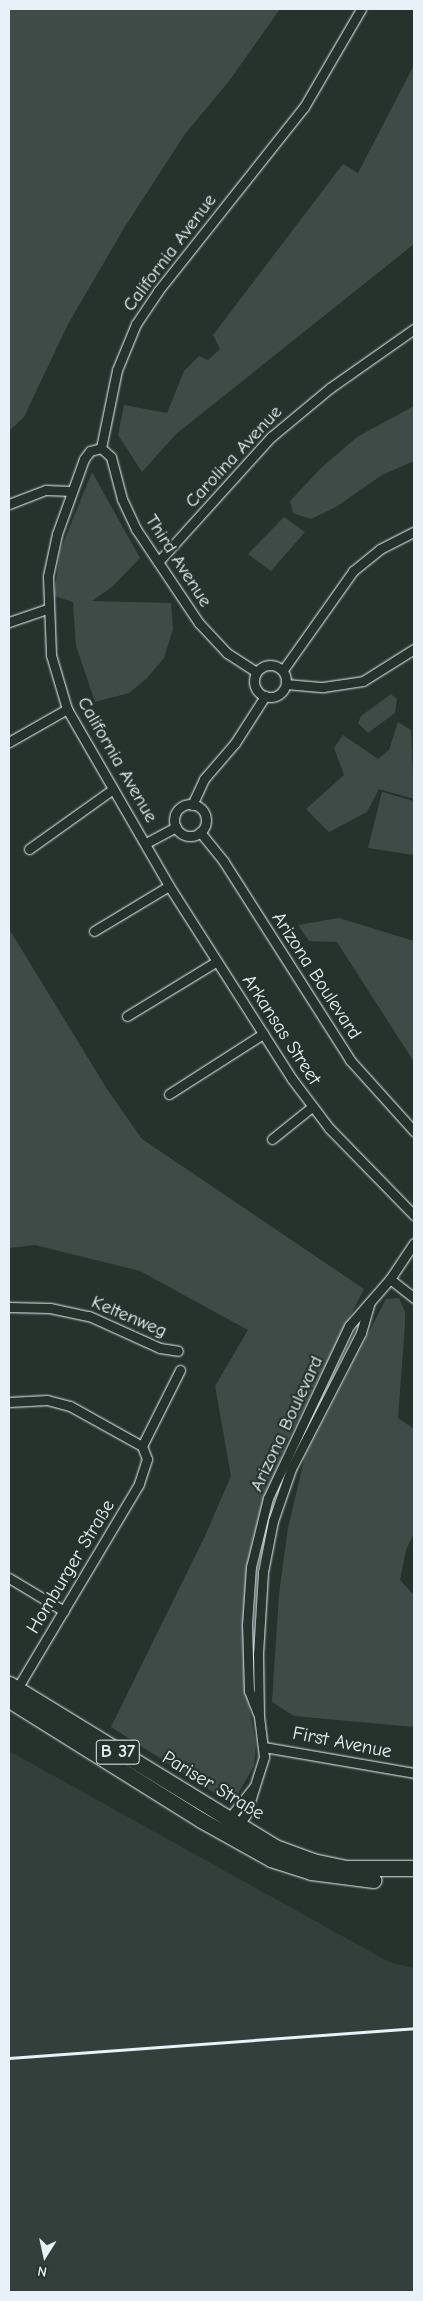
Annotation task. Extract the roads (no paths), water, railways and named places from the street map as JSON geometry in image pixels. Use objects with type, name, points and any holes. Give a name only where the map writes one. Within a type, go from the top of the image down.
[{"type":"main road","name":"Pariser Straße","points":[[11,1694],[230,1826],[276,1847],[313,1861],[347,1868],[414,1868]]},
{"type":"main road","name":"Pariser Straße","points":[[230,1826],[271,1859],[311,1872],[346,1879],[414,1878]]},
{"type":"street","name":"California Avenue","points":[[146,842],[67,709],[51,655],[47,609],[51,556],[72,491],[87,455],[101,448],[117,370],[136,324],[304,107],[361,9]]},
{"type":"street","name":"Carolina Avenue","points":[[158,562],[271,437],[330,388],[414,329]]},
{"type":"street","name":"Third Avenue","points":[[101,448],[111,457],[129,515],[158,562],[212,640],[256,672]]},
{"type":"street","points":[[9,504],[46,490],[72,491]]},
{"type":"street","points":[[286,684],[283,670],[353,571],[380,549],[414,532]]},
{"type":"street","points":[[9,622],[47,609]]},
{"type":"street","points":[[286,684],[324,687],[363,681],[414,649]]},
{"type":"street","points":[[265,696],[255,686],[256,672],[269,664],[283,670]]},
{"type":"street","points":[[176,827],[177,811],[192,805],[204,778],[235,743],[265,696],[278,694],[286,684]]},
{"type":"street","points":[[9,742],[67,709]]},
{"type":"street","points":[[29,849],[113,789]]},
{"type":"street","points":[[176,827],[185,835],[200,832],[205,823],[204,813],[192,805]]},
{"type":"street","points":[[146,842],[176,827]]},
{"type":"street","name":"Arizona Boulevard","points":[[200,832],[224,862],[350,1060],[414,1131]]},
{"type":"street","name":"Arkansas Street","points":[[146,842],[169,886],[312,1107],[384,1186],[414,1215]]},
{"type":"street","points":[[94,932],[169,886]]},
{"type":"street","points":[[127,1016],[216,961]]},
{"type":"street","points":[[168,1094],[263,1034]]},
{"type":"street","points":[[272,1139],[312,1107]]},
{"type":"street","name":"Arizona Boulevard","points":[[259,1716],[248,1691],[247,1625],[250,1575],[268,1498],[287,1453],[338,1354],[343,1336],[390,1279],[414,1243]]},
{"type":"street","points":[[390,1279],[414,1298]]},
{"type":"street","name":"Arizona Boulevard","points":[[230,1826],[254,1787],[264,1747],[259,1716],[260,1616],[270,1539],[291,1469],[361,1333],[370,1302]]},
{"type":"street","name":"Keltenweg","points":[[9,1307],[50,1308],[89,1316],[160,1348],[178,1352]]},
{"type":"street","points":[[9,1402],[46,1400],[70,1406],[142,1446],[180,1370]]},
{"type":"street","name":"Homburger Straße","points":[[11,1694],[64,1611],[144,1474],[147,1459],[142,1446]]},
{"type":"street","points":[[259,1530],[265,1531],[270,1539]]},
{"type":"street","points":[[9,1578],[64,1611]]},
{"type":"street","name":"First Avenue","points":[[264,1747],[414,1773]]},
{"type":"railway","points":[[9,2058],[414,2028]]}]
